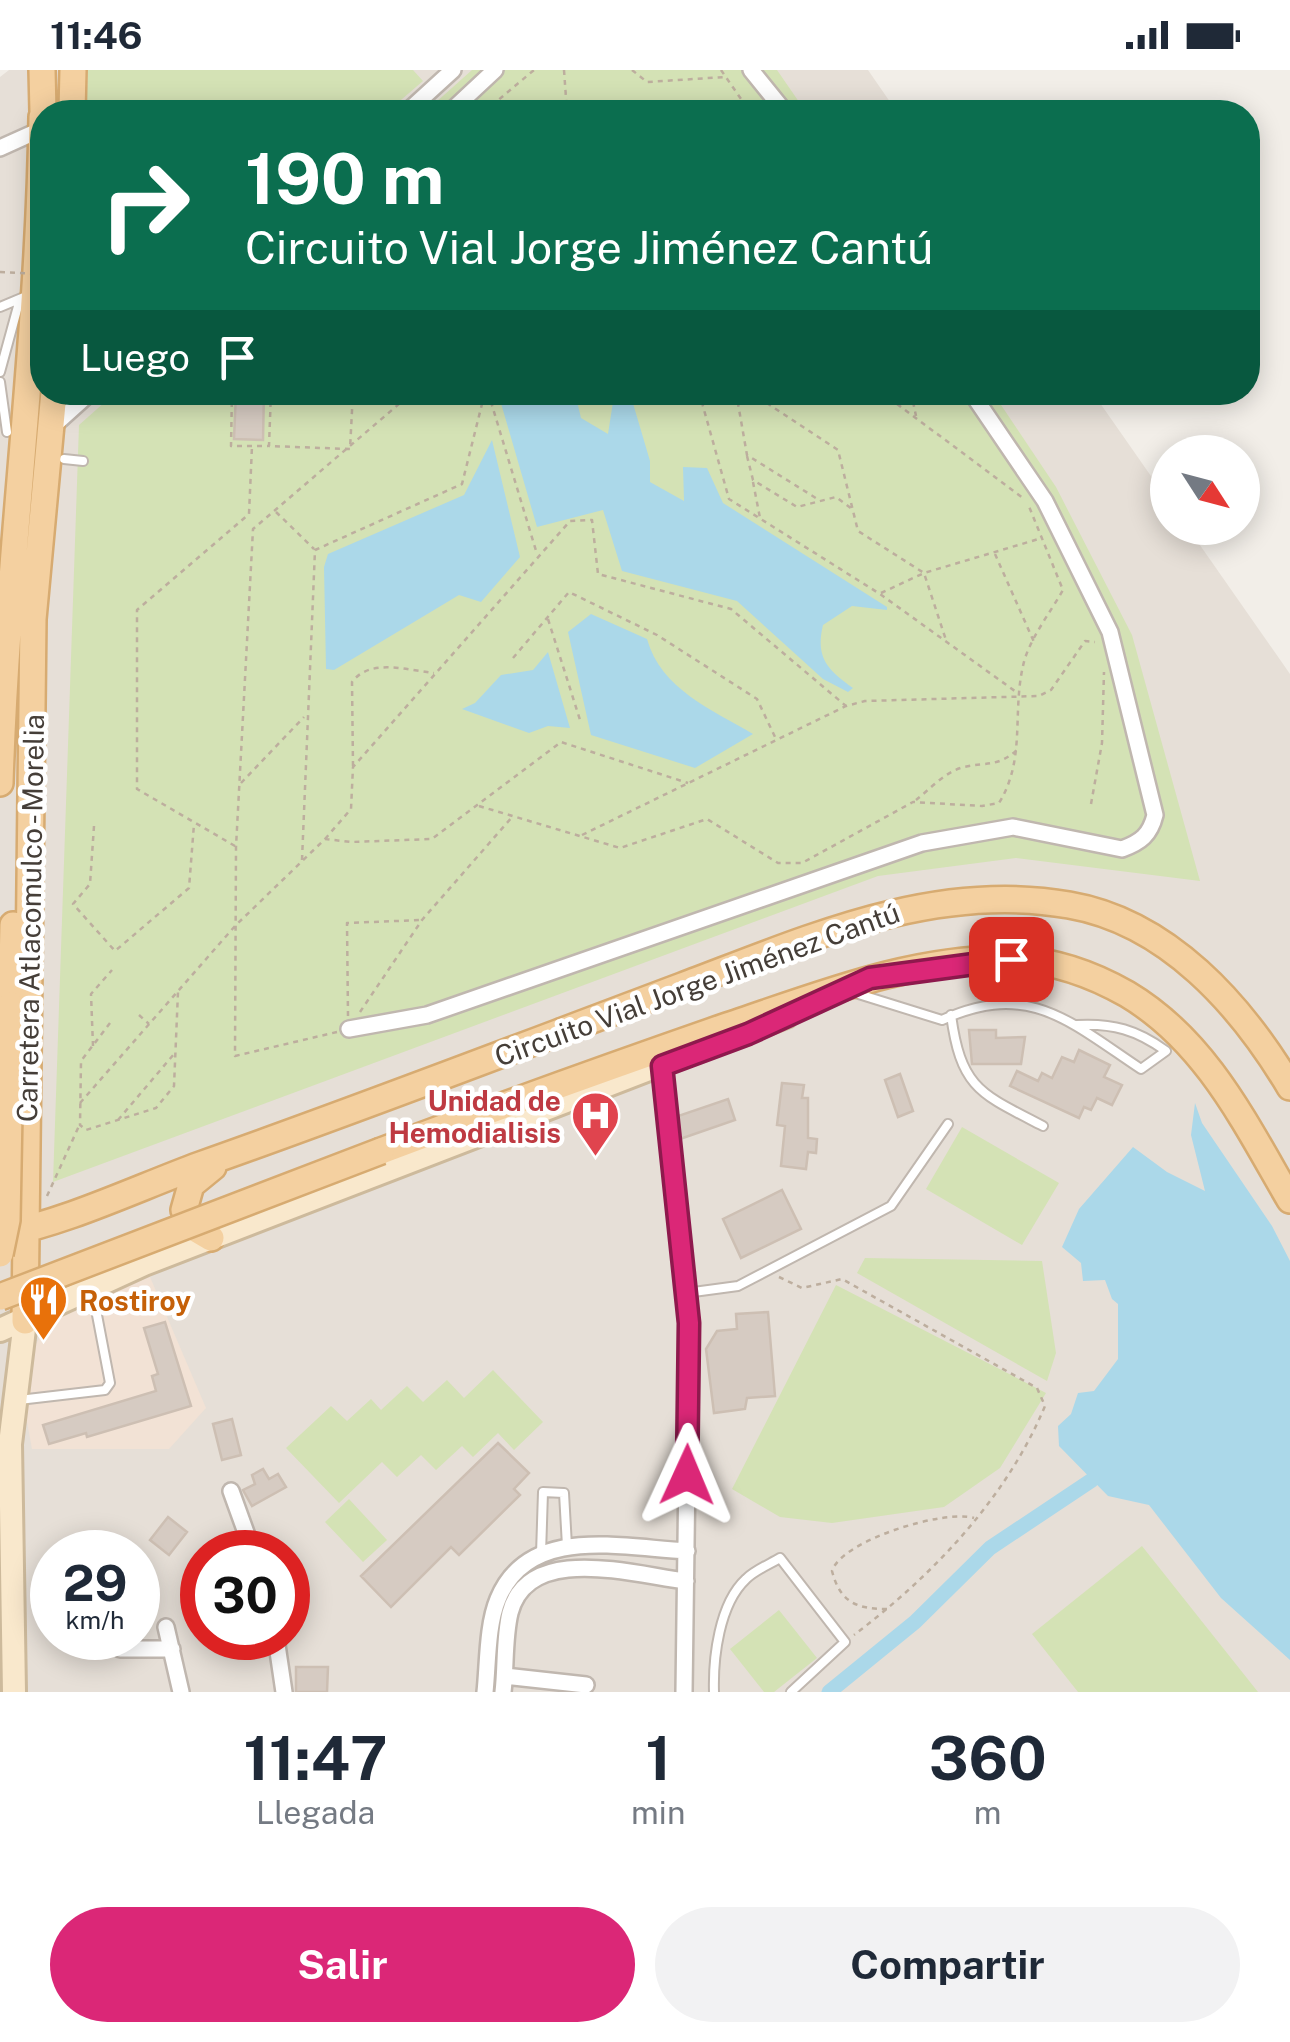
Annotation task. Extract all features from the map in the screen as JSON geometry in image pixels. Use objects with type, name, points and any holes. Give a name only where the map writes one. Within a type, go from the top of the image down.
[{"type":"main road","points":[[72,100],[73,70]]},
{"type":"main road","name":"Carretera Atlacomulco - Morelia","points":[[0,784],[10,434],[30,307]]},
{"type":"main road","name":"Carretera Atlacomulco - Morelia","points":[[25,1321],[34,619],[53,405]]},
{"type":"main road","points":[[0,1254],[7,1220],[17,774],[34,619]]},
{"type":"main road","name":"Circuito Vial Jorge Jiménez Cantú","points":[[0,1235],[230,1155],[760,956],[887,913],[969,898],[1072,905],[1144,934],[1190,965],[1232,1004],[1290,1087]]},
{"type":"main road","name":"Circuito Vial Jorge Jiménez Cantú","points":[[0,1298],[582,1076],[870,978],[1011,959],[1052,964],[1109,985],[1163,1020],[1198,1053],[1227,1092],[1290,1200]]},
{"type":"main road","points":[[211,1238],[194,1228],[184,1210],[186,1198],[190,1185],[230,1155]]},
{"type":"street","points":[[420,100],[453,70]]},
{"type":"street","points":[[463,100],[495,70]]},
{"type":"street","points":[[751,70],[775,100]]},
{"type":"street","points":[[0,148],[30,135]]},
{"type":"street","points":[[51,428],[77,405]]},
{"type":"street","points":[[348,1029],[427,1015],[922,843],[1013,826],[1122,849],[1139,843],[1152,830],[1155,816],[1110,632],[1045,502],[980,405]]},
{"type":"street","name":"Circuito Vial Jorge Jiménez Cantú","points":[[0,1330],[211,1238],[662,1066],[870,978]]},
{"type":"street","points":[[662,1066],[686,1292],[684,1692]]},
{"type":"street","name":"Carretera Atlacomulco - Morelia","points":[[14,1692],[8,1404],[25,1321]]},
{"type":"street","points":[[231,1491],[244,1530]]},
{"type":"street","points":[[484,1692],[497,1600],[518,1566],[567,1546],[687,1551]]},
{"type":"street","points":[[656,1550],[656,1578]]},
{"type":"street","points":[[586,1686],[504,1684],[510,1611],[528,1581],[565,1567],[686,1581]]},
{"type":"street","points":[[166,1627],[181,1692]]},
{"type":"street","points":[[160,1649],[172,1649]]},
{"type":"street","points":[[279,1660],[284,1692]]},
{"type":"lane","points":[[0,306],[30,290]]},
{"type":"lane","points":[[0,372],[30,296]]},
{"type":"lane","points":[[0,382],[10,434]]},
{"type":"lane","points":[[64,460],[83,461]]},
{"type":"lane","points":[[843,990],[942,1020],[972,1006],[1015,1002],[1051,1010],[1141,1069],[1166,1051],[1131,1030],[1108,1024],[1077,1025]]},
{"type":"lane","points":[[951,1016],[956,1054],[972,1085],[1044,1126]]},
{"type":"lane","points":[[686,1292],[738,1286],[891,1206],[948,1124]]},
{"type":"lane","points":[[8,1404],[104,1390],[110,1383],[92,1289]]},
{"type":"lane","points":[[541,1554],[543,1492],[564,1494],[567,1546]]},
{"type":"lane","points":[[714,1692],[714,1666],[727,1610],[745,1580],[780,1558],[844,1642],[791,1692]]},
{"type":"path","points":[[498,100],[534,70]]},
{"type":"path","points":[[564,70],[567,100]]},
{"type":"path","points":[[632,70],[647,82],[725,77]]},
{"type":"path","points":[[721,70],[741,98]]},
{"type":"path","points":[[0,272],[30,287]]},
{"type":"path","points":[[232,405],[231,446],[350,449]]},
{"type":"path","points":[[269,446],[271,405]]},
{"type":"path","points":[[350,449],[353,405]]},
{"type":"path","points":[[399,405],[253,529],[236,847],[236,1056],[348,1029],[422,920],[513,816]]},
{"type":"path","points":[[314,550],[462,484],[483,405]]},
{"type":"path","points":[[491,405],[538,555]]},
{"type":"path","points":[[703,405],[728,498],[880,594],[1020,694]]},
{"type":"path","points":[[738,405],[761,521]]},
{"type":"path","points":[[770,405],[838,450],[858,531],[924,573],[946,642]]},
{"type":"path","points":[[900,405],[1027,501],[1063,590],[1023,664],[1018,749],[1010,784],[998,803],[982,806],[914,802]]},
{"type":"path","points":[[914,405],[917,417]]},
{"type":"path","points":[[236,847],[137,789],[136,610],[249,514],[252,446]]},
{"type":"path","points":[[747,455],[819,500]]},
{"type":"path","points":[[753,480],[797,507],[836,497],[853,510]]},
{"type":"path","points":[[275,511],[314,550],[304,716],[302,861]]},
{"type":"path","points":[[352,767],[570,521],[592,520],[598,574],[730,609],[846,706]]},
{"type":"path","points":[[880,594],[924,573],[1042,538]]},
{"type":"path","points":[[994,553],[1034,642]]},
{"type":"path","points":[[513,658],[569,592],[657,635],[757,699],[776,741]]},
{"type":"path","points":[[548,618],[581,723]]},
{"type":"path","points":[[581,836],[846,706],[865,701],[1040,696],[1050,690],[1084,641],[1094,639],[1101,649]]},
{"type":"path","points":[[1090,804],[1102,742],[1106,696],[1103,665]]},
{"type":"path","points":[[80,1103],[235,926],[351,809],[352,682],[359,672],[370,666],[436,673]]},
{"type":"path","points":[[240,784],[304,716]]},
{"type":"path","points":[[325,839],[432,838],[561,742],[688,783]]},
{"type":"path","points":[[479,806],[620,848],[707,819],[778,863],[802,863],[914,802],[950,772],[965,767],[993,767],[1018,749]]},
{"type":"path","points":[[94,826],[90,884],[73,904],[115,951],[189,888],[194,822]]},
{"type":"path","points":[[348,1029],[347,923],[422,920]]},
{"type":"path","points":[[93,1046],[91,994],[112,970]]},
{"type":"path","points":[[80,1125],[86,1130],[156,1108],[174,1086],[178,991]]},
{"type":"path","points":[[139,1015],[149,1024]]},
{"type":"path","points":[[44,1201],[80,1125],[81,1061],[110,1024]]},
{"type":"path","points":[[118,1120],[175,1053]]},
{"type":"path","points":[[766,1271],[802,1288],[842,1278],[1037,1388],[1045,1406],[1028,1447],[976,1520],[889,1609],[844,1642]]},
{"type":"path","points":[[889,1609],[856,1607],[844,1598],[832,1570],[839,1557],[852,1547],[920,1523],[957,1514],[976,1520]]},
{"type":"shaded area","points":[[9,70],[868,70],[889,100],[30,100],[30,405],[1101,405],[1150,475],[1150,545],[1200,545],[1290,674],[1290,1692],[0,1692],[0,77]]},
{"type":"shaded area","points":[[150,1277],[206,1408],[169,1449],[32,1449],[25,1411],[33,1349],[54,1314]]},
{"type":"green space","points":[[88,70],[413,70],[423,81],[401,100],[87,100]]},
{"type":"green space","points":[[472,70],[777,70],[798,100],[438,100]]},
{"type":"green space","points":[[102,405],[1001,405],[1056,487],[1132,635],[1200,881],[1016,858],[878,876],[53,1182],[79,425]]},
{"type":"green space","points":[[962,1127],[1059,1183],[1022,1245],[926,1189]]},
{"type":"green space","points":[[865,1258],[1042,1261],[1056,1353],[1047,1381],[857,1273]]},
{"type":"green space","points":[[836,1285],[1046,1393],[1000,1468],[944,1507],[832,1523],[780,1517],[732,1489]]},
{"type":"green space","points":[[493,1370],[543,1422],[514,1450],[498,1433],[473,1457],[462,1446],[436,1470],[421,1455],[397,1477],[382,1462],[339,1503],[286,1448],[331,1406],[347,1421],[371,1399],[381,1410],[407,1386],[423,1402],[447,1380],[464,1398]]},
{"type":"green space","points":[[349,1499],[387,1540],[363,1562],[325,1522]]},
{"type":"green space","points":[[1142,1546],[1258,1692],[1078,1692],[1032,1634]]},
{"type":"green space","points":[[779,1610],[817,1658],[774,1692],[764,1692],[730,1649]]},
{"type":"water","points":[[501,405],[578,405],[581,418],[608,434],[613,405],[633,405],[650,461],[650,482],[684,501],[683,467],[707,468],[723,503],[887,610],[852,606],[823,625],[822,655],[853,688],[848,692],[823,679],[737,601],[622,571],[603,510],[537,527]]},
{"type":"water","points":[[492,440],[520,557],[481,602],[459,595],[334,670],[326,669],[324,567],[328,554],[464,495]]},
{"type":"water","points":[[591,614],[647,639],[664,671],[689,696],[753,734],[695,768],[591,735],[568,632]]},
{"type":"water","points":[[548,652],[570,728],[548,726],[529,733],[462,709],[475,703],[501,675],[533,670]]},
{"type":"water","points":[[1195,1103],[1202,1123],[1272,1226],[1290,1261],[1290,1660],[1221,1598],[1149,1505],[1108,1496],[1059,1446],[1058,1426],[1071,1414],[1078,1393],[1094,1391],[1118,1359],[1118,1304],[1105,1280],[1083,1281],[1081,1263],[1062,1247],[1079,1209],[1133,1147],[1167,1172],[1205,1191],[1191,1135]]},
{"type":"building","points":[[235,405],[264,405],[263,440],[234,439]]},
{"type":"building","points":[[969,1030],[996,1030],[996,1038],[1025,1037],[1021,1064],[972,1064]]},
{"type":"building","points":[[1079,1050],[1110,1065],[1104,1077],[1122,1085],[1112,1105],[1097,1098],[1091,1110],[1084,1107],[1079,1118],[1010,1086],[1017,1071],[1038,1081],[1042,1073],[1052,1078],[1062,1057],[1074,1062]]},
{"type":"building","points":[[900,1074],[913,1111],[898,1117],[885,1080]]},
{"type":"building","points":[[782,1083],[804,1085],[802,1098],[808,1098],[808,1138],[817,1139],[816,1153],[808,1152],[806,1169],[781,1166],[785,1126],[777,1125]]},
{"type":"building","points":[[728,1099],[735,1120],[680,1139],[678,1116]]},
{"type":"building","points":[[782,1190],[801,1229],[741,1258],[723,1219]]},
{"type":"building","points":[[768,1312],[775,1396],[747,1398],[745,1409],[714,1413],[706,1349],[717,1331],[737,1329],[736,1314]]},
{"type":"building","points":[[165,1322],[191,1406],[87,1437],[86,1433],[49,1444],[43,1425],[156,1391],[152,1376],[158,1374],[144,1328]]},
{"type":"building","points":[[232,1419],[241,1455],[222,1460],[213,1424]]},
{"type":"building","points":[[498,1443],[529,1473],[514,1489],[520,1495],[459,1555],[451,1547],[391,1607],[361,1576]]},
{"type":"building","points":[[263,1469],[269,1479],[278,1474],[286,1487],[252,1506],[243,1490],[255,1484],[252,1475]]},
{"type":"building","points":[[168,1517],[184,1530],[180,1530],[180,1541],[169,1555],[160,1548],[158,1530]]},
{"type":"building","points":[[296,1667],[328,1667],[327,1692],[296,1692]]},
{"type":"waterway","points":[[829,1692],[915,1622],[990,1548],[1092,1480]]},
{"type":"place","name":"Unidad de Hemodialisis","points":[[596,1158]]},
{"type":"place","name":"Rostiroy","points":[[44,1342]]},
{"type":"route","points":[[687,1475],[689,1323],[662,1066],[748,1034],[870,978],[1011,959]]}]
